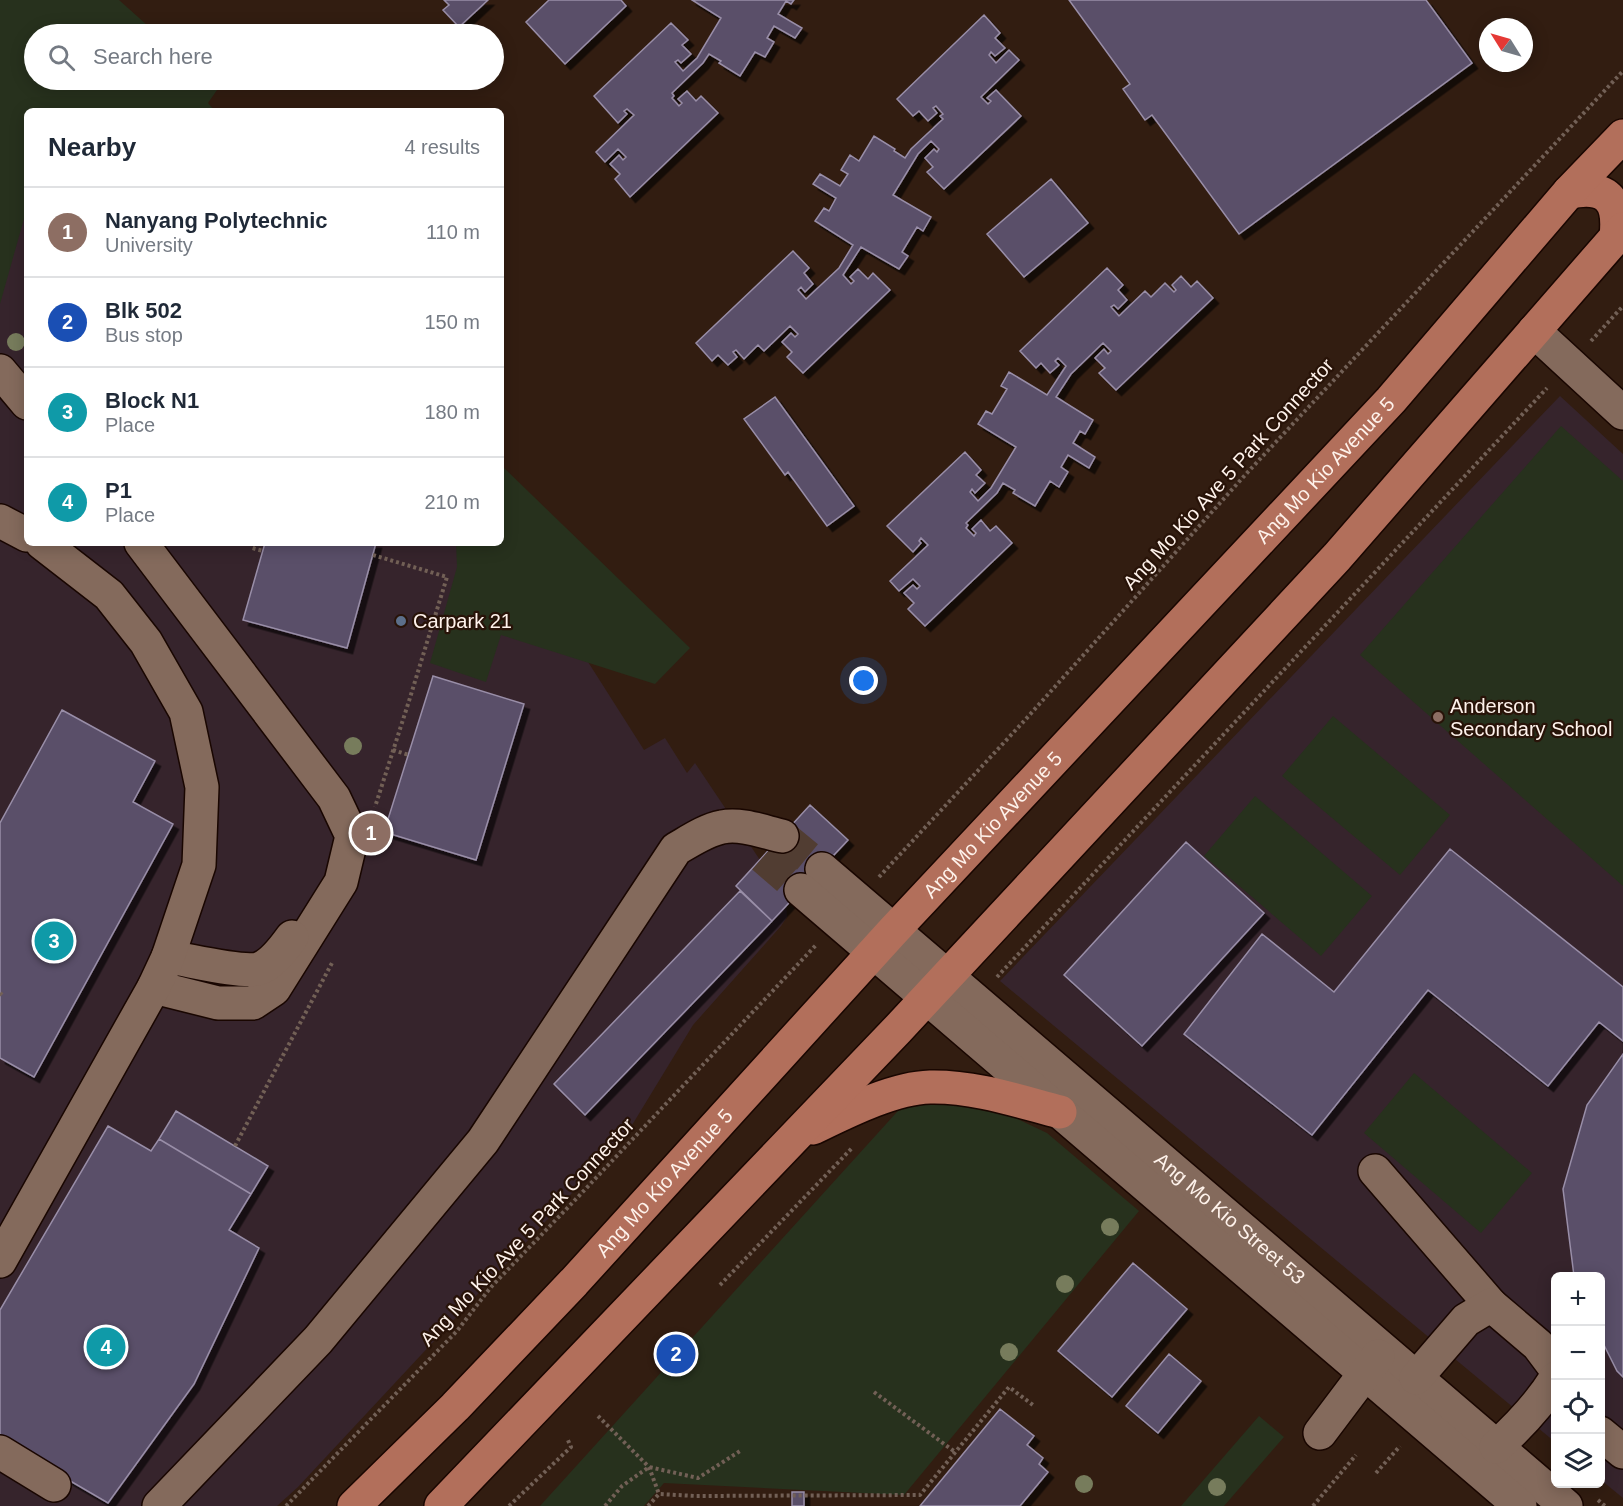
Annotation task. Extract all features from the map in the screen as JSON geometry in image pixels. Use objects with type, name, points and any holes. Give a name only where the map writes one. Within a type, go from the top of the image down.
[{"type":"main road","name":"Ang Mo Kio Avenue 5","points":[[354,1506],[455,1407],[574,1282],[883,942],[1391,400],[1569,192],[1623,136]]},
{"type":"main road","points":[[441,1506],[936,987],[1337,557],[1619,233],[1617,212],[1612,202],[1595,190],[1569,192]]},
{"type":"main road","points":[[795,1136],[863,1104],[906,1091],[929,1087],[986,1092],[1060,1112]]},
{"type":"street","points":[[1534,331],[1623,413]]},
{"type":"street","points":[[0,371],[24,399]]},
{"type":"street","points":[[0,521],[24,533]]},
{"type":"street","points":[[0,1261],[154,987],[168,957],[199,865],[202,787],[186,712],[146,642],[109,595],[46,546]]},
{"type":"street","points":[[143,546],[334,798],[362,827]]},
{"type":"street","points":[[159,1506],[318,1340],[483,1141],[676,849],[723,826],[748,828],[772,847]]},
{"type":"street","points":[[168,957],[231,968],[259,969],[278,955],[300,927],[362,827]]},
{"type":"street","points":[[154,987],[218,1002],[241,1003],[253,1003],[274,989],[341,882],[362,827]]},
{"type":"street","name":"Ang Mo Kio Street 53","points":[[826,889],[883,942],[1374,1361],[1521,1506]]},
{"type":"street","name":"Ang Mo Kio Street 53","points":[[936,987],[1060,1112],[1374,1361],[1416,1378],[1566,1506]]},
{"type":"street","points":[[1375,1171],[1491,1305],[1538,1345],[1553,1380]]},
{"type":"street","points":[[1416,1378],[1466,1320],[1491,1305]]},
{"type":"street","points":[[1320,1432],[1374,1361]]},
{"type":"street","points":[[1496,1446],[1516,1429],[1551,1387]]},
{"type":"street","points":[[1601,1434],[1623,1452]]},
{"type":"street","points":[[0,1452],[54,1485]]},
{"type":"path","name":"Ang Mo Kio Ave 5 Park Connector","points":[[826,889],[1025,720],[1246,474],[1623,71]]},
{"type":"path","points":[[994,980],[1623,306]]},
{"type":"path","points":[[253,546],[252,548],[262,551]]},
{"type":"path","points":[[362,827],[393,750],[447,577],[373,555]]},
{"type":"path","points":[[393,750],[409,754]]},
{"type":"path","name":"Ang Mo Kio Ave 5 Park Connector","points":[[286,1506],[457,1331],[491,1287],[578,1198],[811,950]]},
{"type":"path","points":[[720,1285],[857,1142]]},
{"type":"path","points":[[659,1494],[696,1496],[920,1495],[1009,1387],[1033,1405]]},
{"type":"path","points":[[874,1392],[954,1452]]},
{"type":"path","points":[[598,1416],[649,1467],[659,1494]]},
{"type":"path","points":[[509,1506],[571,1447],[567,1438]]},
{"type":"path","points":[[1376,1473],[1407,1438]]},
{"type":"path","points":[[606,1506],[622,1486],[649,1467],[698,1478],[740,1451]]},
{"type":"path","points":[[1313,1506],[1356,1455]]},
{"type":"path","points":[[648,1506],[659,1494]]},
{"type":"shaded area","points":[[0,112],[24,116],[24,546],[504,546],[504,530],[644,750],[665,738],[687,773],[695,763],[782,893],[786,902],[787,917],[693,1025],[626,1135],[298,1487],[277,1506],[0,1506]]},
{"type":"shaded area","name":"Anderson Secondary School","points":[[1560,396],[1623,454],[1623,1498],[1605,1483],[1605,1272],[1551,1272],[1551,1439],[1000,981]]},
{"type":"green space","points":[[0,0],[119,0],[146,24],[24,24],[24,90],[217,90],[208,103],[212,108],[24,108],[24,219],[0,304]]},
{"type":"green space","points":[[1561,426],[1623,481],[1623,886],[1360,655]]},
{"type":"green space","points":[[504,468],[690,648],[655,684],[501,635],[486,682],[430,663],[457,567],[456,546],[504,546]]},
{"type":"green space","points":[[1333,716],[1450,815],[1400,875],[1282,776]]},
{"type":"green space","points":[[1255,796],[1372,896],[1321,956],[1204,856]]},
{"type":"green space","points":[[1414,1073],[1532,1173],[1481,1233],[1364,1133]]},
{"type":"green space","points":[[906,1102],[984,1103],[1047,1133],[1139,1211],[904,1495],[664,1483],[644,1506],[540,1506]]},
{"type":"green space","points":[[1259,1416],[1284,1437],[1224,1506],[1181,1506]]},
{"type":"building","points":[[444,0],[488,0],[462,24],[456,24],[443,10],[449,5]]},
{"type":"building","points":[[549,0],[621,0],[626,6],[565,64],[526,22]]},
{"type":"building","points":[[692,0],[794,0],[791,4],[786,1],[778,14],[802,28],[795,38],[774,26],[767,38],[774,42],[765,57],[755,52],[740,76],[709,54],[703,63],[672,93],[674,96],[672,98],[679,106],[682,103],[678,99],[687,91],[696,101],[701,96],[718,113],[630,197],[615,179],[620,174],[610,164],[619,155],[623,160],[626,157],[618,149],[605,162],[596,152],[634,115],[627,109],[624,111],[627,114],[618,123],[594,96],[671,23],[688,40],[682,45],[691,54],[681,63],[678,60],[675,62],[683,71],[697,58],[721,18]]},
{"type":"building","points":[[1069,0],[1426,0],[1472,63],[1239,234],[1152,115],[1145,120],[1123,89],[1130,84]]},
{"type":"building","points":[[984,15],[1000,33],[995,38],[1005,48],[995,56],[991,52],[989,55],[996,63],[1009,50],[1019,60],[981,97],[988,104],[991,101],[987,98],[996,90],[1021,116],[944,189],[927,172],[933,167],[925,158],[934,149],[937,152],[939,149],[931,141],[918,154],[893,195],[931,217],[923,231],[917,227],[902,252],[908,256],[899,269],[861,247],[843,275],[851,284],[854,281],[850,277],[858,269],[868,279],[873,273],[890,290],[803,373],[787,357],[792,352],[782,342],[791,333],[795,337],[798,334],[790,326],[764,351],[758,345],[744,359],[736,350],[733,352],[737,357],[728,365],[718,355],[712,361],[696,343],[793,251],[809,268],[804,273],[813,284],[805,292],[801,287],[798,290],[806,299],[839,268],[853,245],[815,221],[824,208],[829,211],[836,198],[813,184],[820,174],[840,186],[848,174],[841,170],[850,155],[859,161],[874,136],[905,158],[911,149],[943,119],[940,116],[943,114],[936,106],[933,108],[937,113],[928,121],[919,111],[913,116],[897,99]]},
{"type":"building","points":[[1051,179],[1088,223],[1024,277],[987,234]]},
{"type":"building","points":[[1107,268],[1123,285],[1118,290],[1127,300],[1118,309],[1114,305],[1111,307],[1119,316],[1145,291],[1151,297],[1165,283],[1174,292],[1176,290],[1172,285],[1181,276],[1191,287],[1197,281],[1213,298],[1116,390],[1099,373],[1105,368],[1095,358],[1104,349],[1108,354],[1111,351],[1103,343],[1071,374],[1056,397],[1093,420],[1085,434],[1080,431],[1073,443],[1095,457],[1089,468],[1068,455],[1061,467],[1068,472],[1059,487],[1050,481],[1035,506],[1013,493],[1015,490],[1003,483],[997,493],[966,523],[968,525],[966,528],[974,536],[976,533],[972,529],[981,520],[990,531],[996,526],[1012,543],[925,626],[908,609],[914,603],[904,593],[913,585],[917,589],[920,586],[913,579],[899,591],[890,581],[928,545],[921,538],[919,541],[921,543],[913,552],[887,526],[965,452],[981,470],[976,475],[985,483],[975,493],[972,489],[970,492],[978,501],[991,488],[1016,447],[978,424],[986,411],[992,414],[1007,389],[1001,386],[1009,372],[1047,395],[1066,366],[1058,358],[1055,361],[1059,365],[1050,373],[1041,363],[1036,368],[1020,351]]},
{"type":"building","points":[[775,397],[854,506],[827,526],[788,472],[785,475],[744,419]]},
{"type":"building","points":[[264,546],[375,546],[347,648],[243,620]]},
{"type":"building","points":[[433,676],[524,704],[476,860],[384,832]]},
{"type":"building","points":[[62,710],[155,761],[133,802],[173,824],[34,1077],[0,1058],[0,823]]},
{"type":"building","points":[[810,805],[848,840],[772,921],[736,886]]},
{"type":"building","points":[[1186,842],[1264,913],[1142,1046],[1064,975]]},
{"type":"building","points":[[1450,849],[1623,987],[1623,1041],[1599,1022],[1548,1086],[1428,990],[1312,1135],[1184,1034],[1262,934],[1334,992]]},
{"type":"building","points":[[740,891],[772,921],[585,1115],[554,1084]]},
{"type":"building","points":[[1623,1054],[1623,1377],[1617,1371],[1605,1347],[1605,1272],[1573,1272],[1563,1189],[1587,1105]]},
{"type":"building","points":[[176,1111],[268,1166],[251,1194],[159,1139]]},
{"type":"building","points":[[108,1126],[151,1151],[159,1139],[251,1194],[229,1230],[259,1248],[194,1384],[108,1503],[0,1440],[0,1310]]},
{"type":"building","points":[[1133,1263],[1187,1309],[1112,1397],[1058,1351]]},
{"type":"building","points":[[1169,1354],[1201,1381],[1158,1433],[1126,1406]]},
{"type":"building","points":[[1000,1409],[1034,1436],[1027,1445],[1043,1458],[1039,1464],[1048,1472],[1020,1506],[920,1506]]},
{"type":"building","points":[[792,1492],[804,1492],[804,1506],[792,1506]]},
{"type":"tunnel","points":[[782,836],[822,869]]},
{"type":"tunnel","points":[[763,857],[801,890]]},
{"type":"place","name":"Carpark 21","points":[[401,621]]},
{"type":"place","name":"Anderson Secondary School","points":[[1438,717]]},
{"type":"place","name":"Nanyang Polytechnic","points":[[371,833]]},
{"type":"place","name":"Block N1","points":[[54,941]]},
{"type":"place","name":"P1","points":[[106,1347]]},
{"type":"place","name":"Blk 502","points":[[676,1354]]}]
